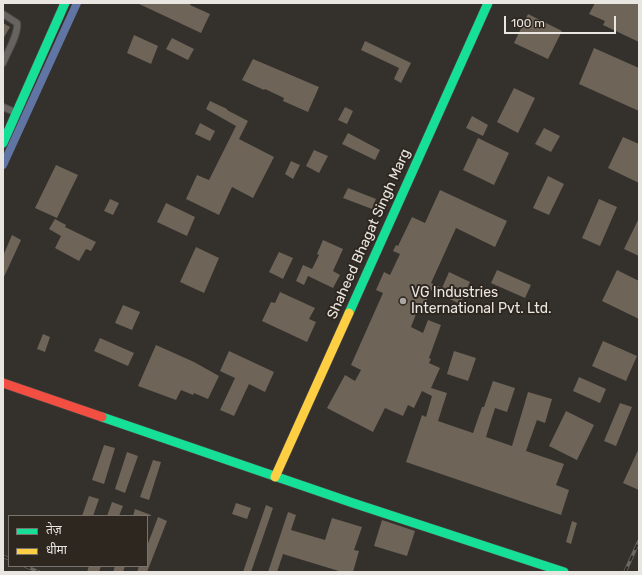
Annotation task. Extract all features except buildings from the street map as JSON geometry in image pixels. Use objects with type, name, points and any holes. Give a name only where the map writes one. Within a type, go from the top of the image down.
[{"type":"street","points":[[3,143],[65,3]]},
{"type":"street","name":"Shaheed Bhagat Singh Marg","points":[[275,477],[488,3]]},
{"type":"street","points":[[3,14],[17,23],[18,26],[3,63]]},
{"type":"street","points":[[3,106],[17,113]]},
{"type":"street","points":[[3,383],[275,477],[564,572]]},
{"type":"waterway","points":[[3,165],[77,3]]},
{"type":"railway","points":[[625,572],[639,541]]},
{"type":"railway","points":[[3,556],[8,558]]},
{"type":"railway","points":[[27,567],[39,572]]},
{"type":"traffic: fast","points":[[3,143],[65,3]]},
{"type":"traffic: fast","points":[[349,313],[488,3]]},
{"type":"traffic: fast","points":[[102,417],[353,503],[564,572]]},
{"type":"traffic: slow","points":[[275,477],[349,313]]},
{"type":"traffic: jam","points":[[3,383],[102,417]]},
{"type":"place","name":"VG Industries International Pvt. Ltd.","points":[[403,301]]}]
